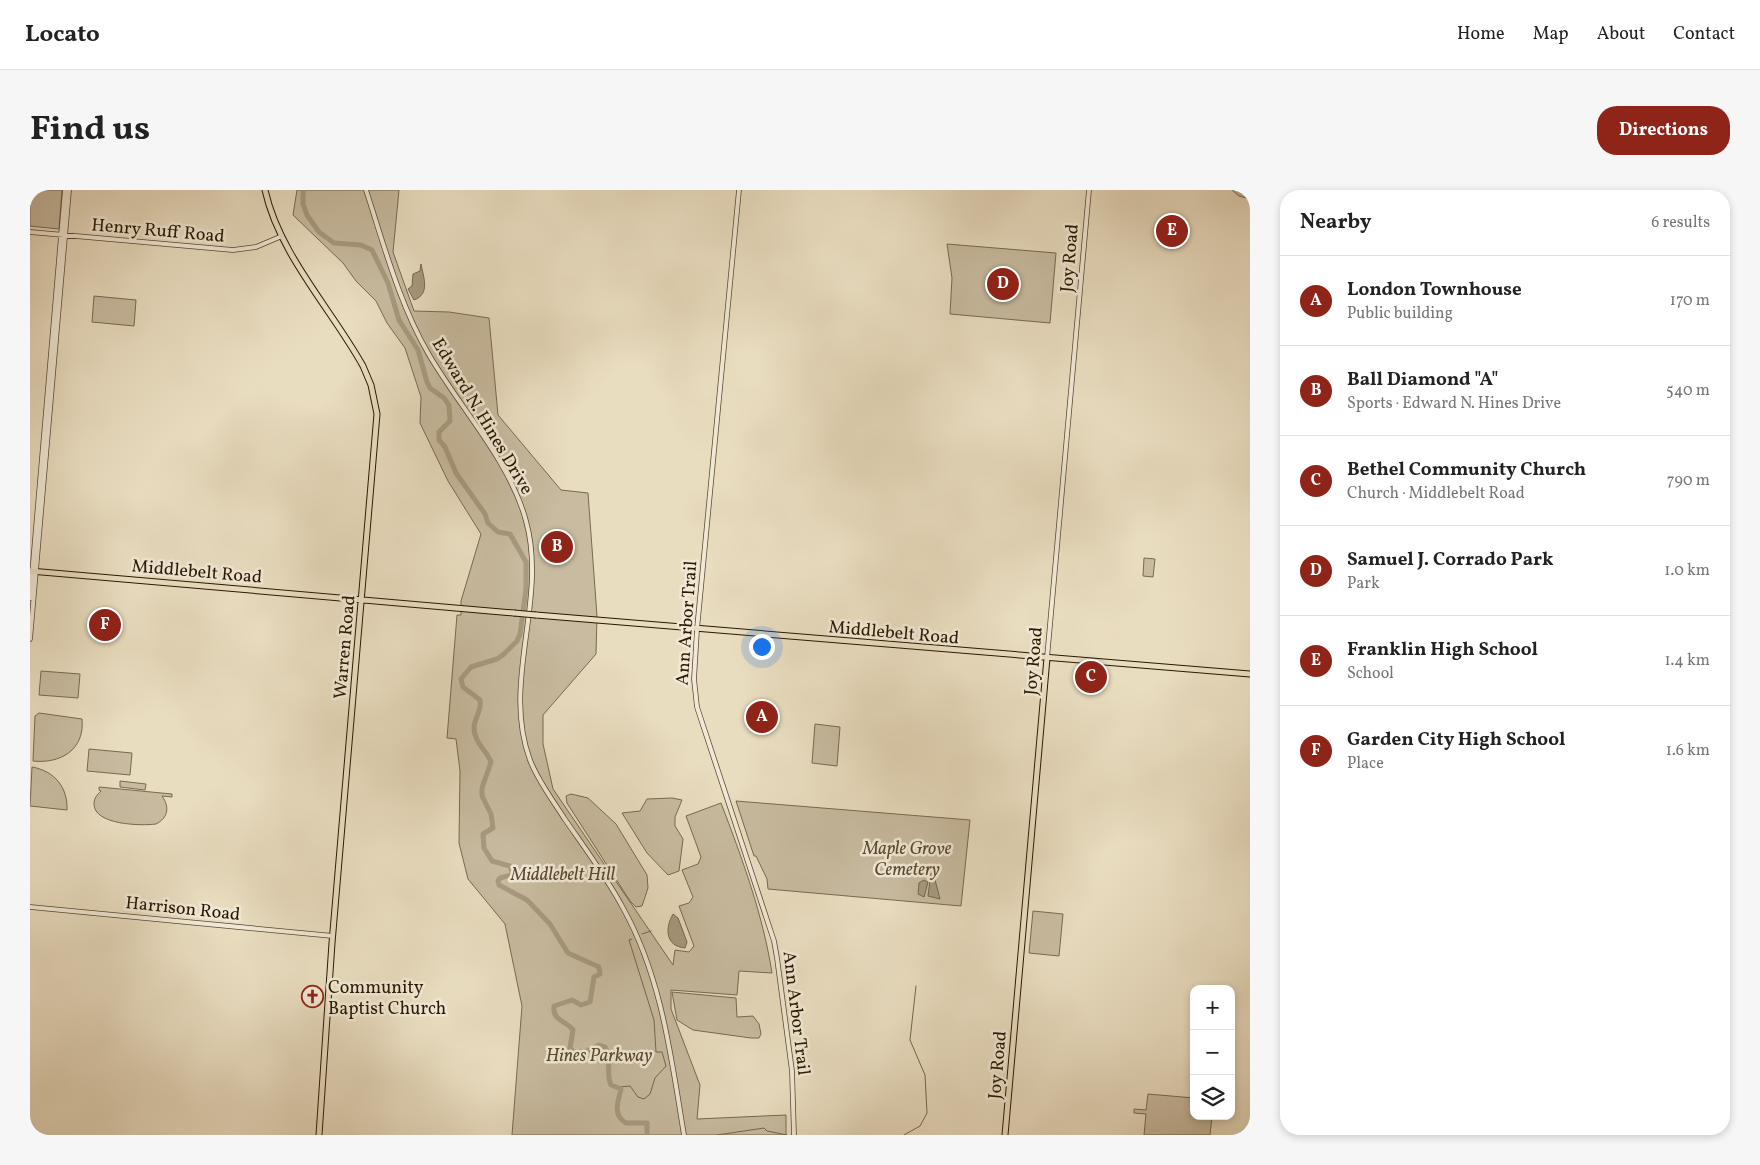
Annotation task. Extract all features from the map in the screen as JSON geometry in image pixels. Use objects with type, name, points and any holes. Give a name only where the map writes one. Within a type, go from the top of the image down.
[{"type":"main road","name":"Warren Road","points":[[265,190],[282,236],[358,356],[374,394],[377,414],[377,436],[333,936],[319,1135]]},
{"type":"main road","name":"Middlebelt Road","points":[[33,571],[697,629],[1250,674]]},
{"type":"main road","name":"Joy Road","points":[[1004,1135],[1047,658]]},
{"type":"street","points":[[64,235],[65,190]]},
{"type":"street","points":[[30,598],[45,461],[69,190]]},
{"type":"street","name":"Edward N. Hines Drive","points":[[366,190],[415,328],[435,365],[505,472],[523,510],[531,541],[534,570],[520,698],[522,730],[526,748],[542,785],[618,898],[646,956],[665,1025],[684,1135]]},
{"type":"street","name":"Ann Arbor Trail","points":[[739,190],[694,677],[697,707],[774,941],[792,1071],[794,1135]]},
{"type":"street","name":"Joy Road","points":[[1047,658],[1089,190]]},
{"type":"street","name":"Henry Ruff Road","points":[[30,232],[233,250],[256,247],[282,236]]},
{"type":"street","points":[[30,639],[33,571]]},
{"type":"street","name":"Harrison Road","points":[[30,907],[333,936]]},
{"type":"green space","points":[[30,190],[62,190],[59,229],[30,226]]},
{"type":"green space","name":"Hines Parkway","points":[[297,190],[399,190],[393,252],[414,311],[449,312],[489,318],[498,415],[561,490],[588,493],[597,616],[596,654],[543,715],[543,744],[553,789],[673,965],[675,950],[689,952],[694,946],[679,906],[689,903],[693,897],[682,870],[698,864],[701,857],[686,816],[721,803],[757,908],[772,973],[739,971],[737,995],[671,990],[671,1009],[700,1085],[697,1119],[786,1115],[786,1135],[512,1135],[522,1006],[505,924],[468,879],[459,843],[460,771],[456,739],[447,738],[457,615],[461,615],[461,601],[481,534],[448,481],[420,423],[421,397],[405,348],[387,323],[376,301],[356,281],[343,263],[293,215]]},
{"type":"green space","points":[[1232,190],[1250,190],[1250,199],[1239,196]]},
{"type":"green space","points":[[947,244],[1056,253],[1050,323],[950,314],[952,278]]},
{"type":"green space","points":[[94,296],[136,300],[134,326],[92,322]]},
{"type":"green space","points":[[1144,558],[1155,559],[1153,577],[1143,576]]},
{"type":"green space","points":[[41,671],[80,674],[78,698],[39,695]]},
{"type":"green space","points":[[39,713],[82,719],[82,730],[79,739],[69,753],[52,760],[33,761],[35,716]]},
{"type":"green space","points":[[815,724],[840,727],[837,766],[812,763]]},
{"type":"green space","points":[[89,749],[132,753],[130,775],[87,771]]},
{"type":"green space","points":[[32,767],[47,772],[58,782],[65,795],[67,810],[30,806]]},
{"type":"green space","points":[[120,781],[146,784],[145,790],[120,787]]},
{"type":"green space","points":[[99,787],[172,794],[172,797],[162,796],[167,808],[163,819],[156,824],[119,823],[102,816],[96,811],[94,802],[101,791]]},
{"type":"green space","points":[[571,794],[588,798],[616,824],[647,875],[648,888],[642,906],[636,907],[630,901],[567,803],[566,796]]},
{"type":"green space","points":[[672,798],[682,800],[675,817],[675,826],[683,839],[679,871],[668,875],[647,853],[622,813],[640,811],[647,799]]},
{"type":"green space","name":"Maple Grove Cemetery","points":[[736,801],[970,820],[961,906],[768,889],[767,879],[756,856],[754,856]]},
{"type":"green space","points":[[1033,911],[1063,914],[1059,956],[1029,953]]},
{"type":"green space","points":[[672,992],[736,998],[737,1017],[753,1016],[759,1024],[761,1034],[759,1038],[693,1030],[677,1020]]},
{"type":"green space","points":[[1148,1094],[1190,1098],[1190,1120],[1212,1120],[1210,1135],[1144,1135],[1146,1114],[1134,1113],[1134,1109],[1146,1110]]},
{"type":"shaded area","points":[[421,264],[425,284],[423,294],[414,300],[408,289],[412,286],[413,274],[420,271]]},
{"type":"shaded area","points":[[931,873],[934,876],[940,899],[928,896]]},
{"type":"shaded area","points":[[924,880],[928,882],[924,897],[918,894],[919,883]]},
{"type":"shaded area","points":[[673,914],[678,918],[687,942],[685,948],[678,947],[668,936],[670,919]]},
{"type":"waterway","points":[[303,190],[303,204],[307,215],[319,232],[334,243],[361,245],[372,250],[388,283],[399,320],[418,350],[427,382],[430,388],[444,398],[449,405],[450,421],[439,432],[439,440],[445,447],[456,473],[485,514],[488,523],[498,532],[510,534],[526,562],[526,589],[520,634],[517,641],[497,659],[471,667],[461,679],[463,687],[480,700],[480,708],[474,728],[476,738],[491,762],[482,788],[482,796],[491,814],[493,828],[483,834],[484,848],[492,861],[510,866],[511,875],[500,878],[498,881],[499,885],[527,900],[550,924],[568,953],[599,967],[600,974],[594,977],[590,1002],[581,1005],[572,1000],[554,1006],[555,1015],[573,1030],[570,1048],[573,1052],[585,1052],[599,1045],[605,1047],[608,1056],[609,1080],[611,1085],[621,1089],[617,1112],[626,1123],[647,1123],[647,1135]]},
{"type":"waterway","points":[[642,934],[651,931]]},
{"type":"waterway","points":[[619,1087],[630,1086],[638,1097],[644,1099],[650,1094],[655,1078],[666,1066],[662,1052],[656,1052],[654,1020],[629,940],[632,939]]},
{"type":"waterway","points":[[904,1135],[920,1126],[927,1113],[925,1075],[910,1040],[916,986]]},
{"type":"waterway","points":[[717,1135],[764,1128],[767,1131],[787,1135]]},
{"type":"place","name":"Franklin High School","points":[[1172,231]]},
{"type":"place","name":"Samuel J. Corrado Park","points":[[1003,284]]},
{"type":"place","name":"Ball Diamond \"A\"","points":[[557,547]]},
{"type":"place","name":"Garden City High School","points":[[105,625]]},
{"type":"place","name":"Bethel Community Church","points":[[1091,677]]},
{"type":"place","name":"London Townhouse","points":[[762,717]]},
{"type":"place","name":"Community Baptist Church","points":[[312,997]]},
{"type":"park label","name":"Middlebelt Hill","points":[[563,874]]}]
